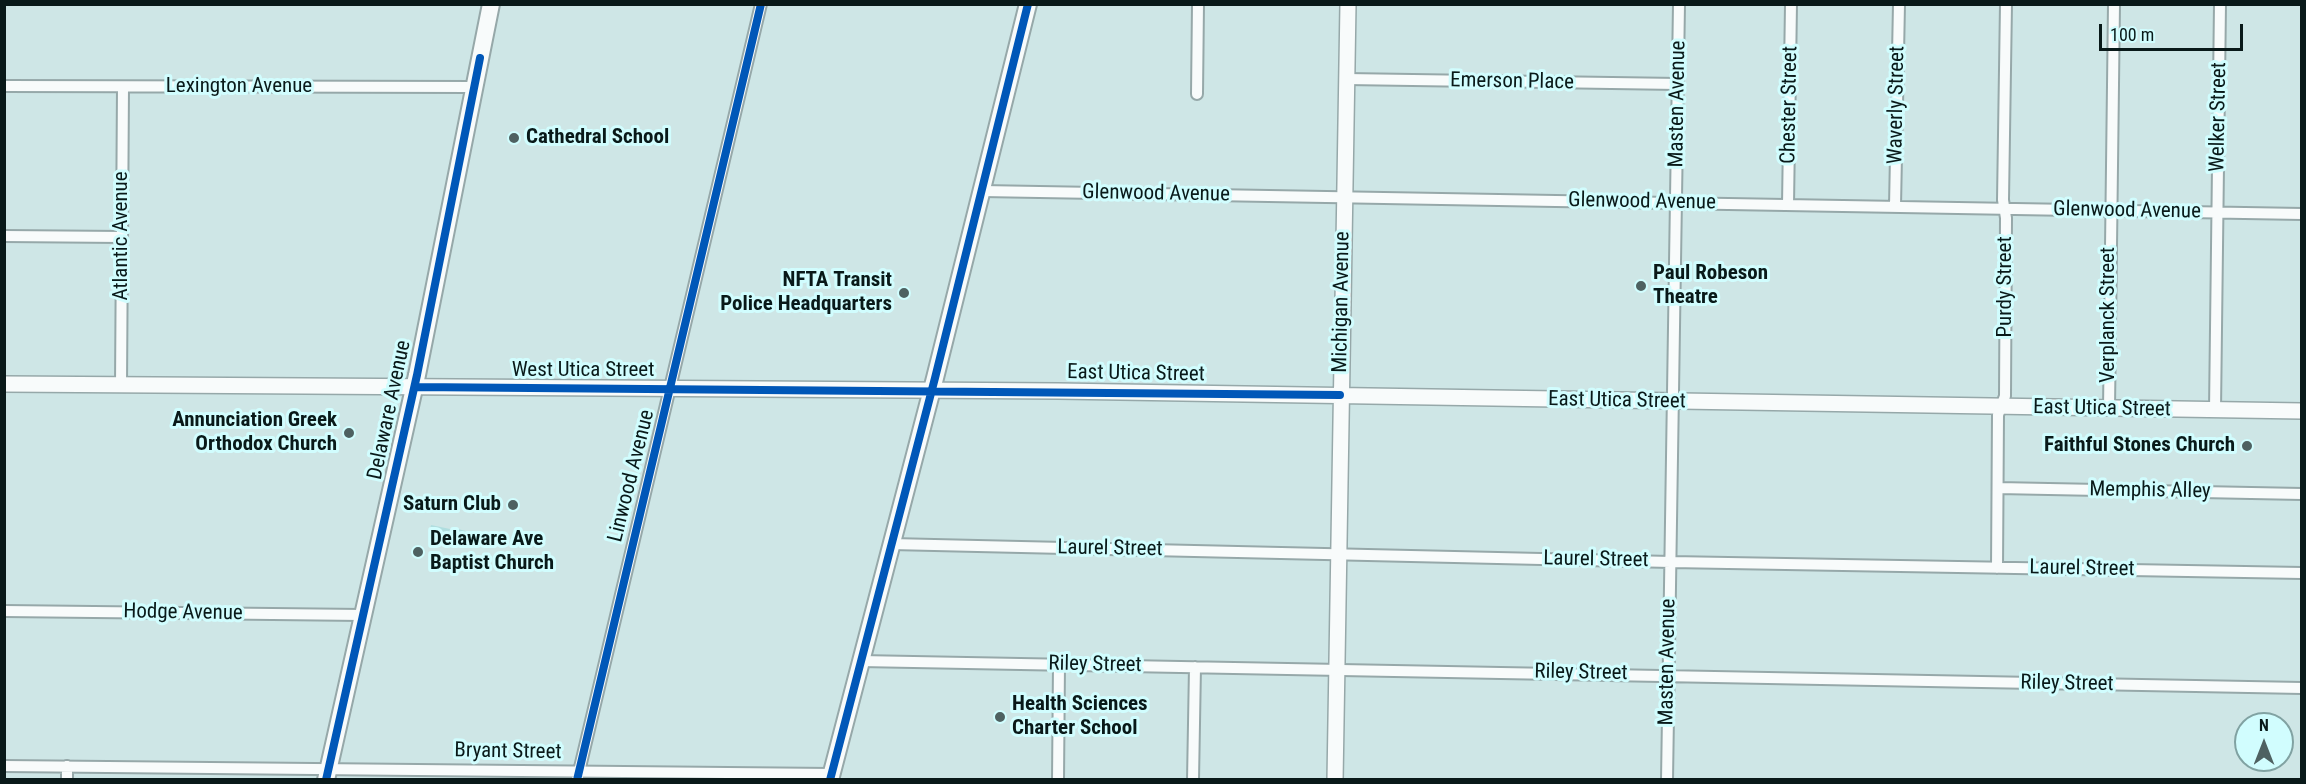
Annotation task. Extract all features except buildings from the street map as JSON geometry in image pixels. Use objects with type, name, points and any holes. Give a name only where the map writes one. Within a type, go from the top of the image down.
[{"type":"main road","name":"Delaware Avenue","points":[[327,774],[414,387],[491,4]]},
{"type":"main road","points":[[830,777],[932,390],[1028,4]]},
{"type":"street","name":"Linwood Avenue","points":[[578,775],[761,4]]},
{"type":"street","points":[[1197,94],[1198,4]]},
{"type":"street","name":"Michigan Avenue","points":[[1335,780],[1348,4]]},
{"type":"street","name":"Masten Avenue","points":[[1667,780],[1679,4]]},
{"type":"street","name":"Chester Street","points":[[1788,205],[1791,4]]},
{"type":"street","name":"Waverly Street","points":[[1896,206],[1899,4]]},
{"type":"street","name":"Purdy Street","points":[[1997,568],[1998,416],[2005,396],[2006,4]]},
{"type":"street","name":"Verplanck Street","points":[[2109,409],[2114,4]]},
{"type":"street","name":"Welker Street","points":[[2215,410],[2220,4]]},
{"type":"street","name":"Emerson Place","points":[[1346,79],[1678,84]]},
{"type":"street","name":"Lexington Avenue","points":[[4,86],[474,87]]},
{"type":"street","name":"Atlantic Avenue","points":[[121,385],[123,87]]},
{"type":"street","name":"Glenwood Avenue","points":[[982,191],[2301,214]]},
{"type":"street","points":[[4,236],[122,237]]},
{"type":"street","name":"West Utica Street","points":[[4,384],[932,390]]},
{"type":"street","name":"East Utica Street","points":[[932,390],[2301,411]]},
{"type":"street","name":"Memphis Alley","points":[[1998,488],[2301,494]]},
{"type":"street","name":"Laurel Street","points":[[891,544],[1671,562],[2301,573]]},
{"type":"street","name":"Hodge Avenue","points":[[4,611],[363,615]]},
{"type":"street","name":"Riley Street","points":[[860,661],[2301,688]]},
{"type":"street","points":[[1058,780],[1059,664]]},
{"type":"street","points":[[1193,780],[1195,667]]},
{"type":"street","name":"Bryant Street","points":[[4,766],[327,774],[830,777]]},
{"type":"street","points":[[67,766],[67,780]]},
{"type":"shaded area","points":[[431,525],[450,529],[448,537],[429,533]]},
{"type":"shaded area","points":[[458,529],[477,534],[475,542],[457,538]]},
{"type":"cycle path","points":[[577,780],[761,4]]},
{"type":"cycle path","points":[[830,780],[935,378],[1028,4]]},
{"type":"cycle path","points":[[326,780],[417,375],[480,58]]},
{"type":"cycle path","points":[[415,387],[1340,395]]},
{"type":"place","name":"Cathedral School","points":[[514,138]]},
{"type":"place","name":"Paul Robeson Theatre","points":[[1641,286]]},
{"type":"place","name":"NFTA Transit Police Headquarters","points":[[904,293]]},
{"type":"place","name":"Annunciation Greek Orthodox Church","points":[[349,433]]},
{"type":"place","name":"Faithful Stones Church","points":[[2247,446]]},
{"type":"place","name":"Saturn Club","points":[[513,505]]},
{"type":"place","name":"Delaware Ave Baptist Church","points":[[418,552]]},
{"type":"place","name":"Health Sciences Charter School","points":[[1000,717]]}]
